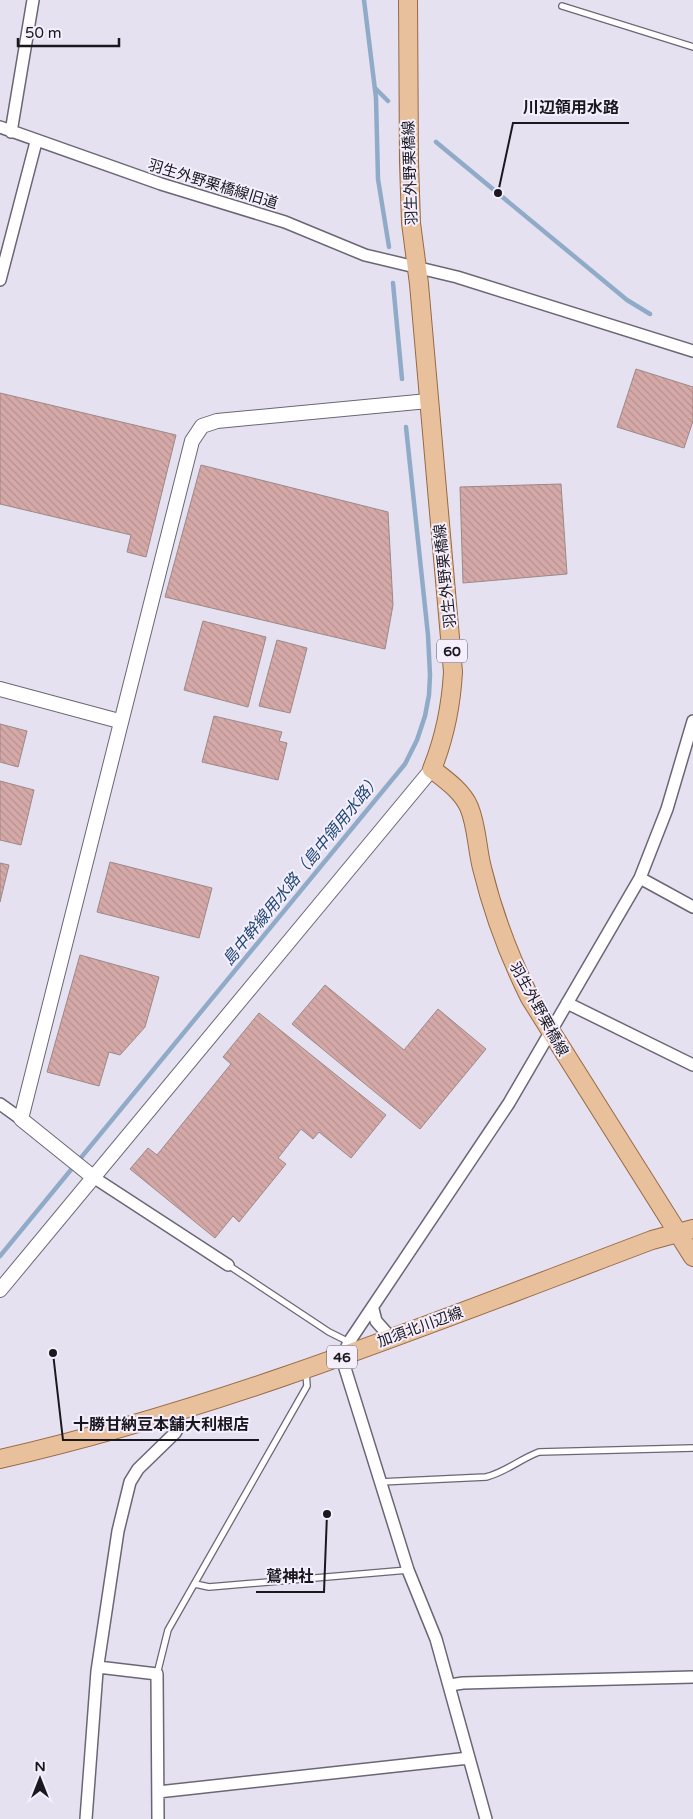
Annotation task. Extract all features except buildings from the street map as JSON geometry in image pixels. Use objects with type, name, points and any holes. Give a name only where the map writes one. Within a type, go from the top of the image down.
[{"type":"main road","name":"羽生外野栗橋線","points":[[408,0],[411,223],[453,672],[451,707],[444,741],[432,769],[450,783],[470,808],[481,866],[505,943],[530,998],[550,1033],[685,1230],[693,1257]]},
{"type":"main road","name":"加須北川辺線","points":[[0,1459],[83,1439],[180,1411],[306,1370],[346,1349],[391,1338],[685,1230]]},
{"type":"street","points":[[5,130],[33,0]]},
{"type":"street","name":"羽生外野栗橋線旧道","points":[[5,130],[161,184],[285,222],[365,255],[457,277],[693,351]]},
{"type":"street","points":[[0,280],[36,142]]},
{"type":"street","points":[[21,1119],[192,441],[202,426],[217,420],[428,401]]},
{"type":"street","points":[[0,689],[120,721]]},
{"type":"street","points":[[486,1819],[436,1639],[408,1570],[344,1366],[346,1349],[509,1103],[640,878],[667,809],[693,721]]},
{"type":"street","points":[[0,1290],[432,769]]},
{"type":"street","points":[[640,878],[693,908]]},
{"type":"street","points":[[567,1003],[693,1065]]},
{"type":"street","points":[[0,1104],[93,1177],[228,1264]]},
{"type":"street","points":[[373,1310],[376,1320],[391,1338]]},
{"type":"street","points":[[86,1819],[98,1667],[118,1531],[130,1482],[138,1469],[175,1433],[180,1424],[180,1411]]},
{"type":"street","points":[[98,1667],[157,1674],[158,1819]]},
{"type":"street","points":[[450,1685],[463,1682],[693,1677]]},
{"type":"street","points":[[158,1792],[469,1758]]},
{"type":"lane","points":[[562,6],[693,47]]},
{"type":"lane","points":[[228,1264],[329,1332],[346,1349]]},
{"type":"lane","points":[[157,1674],[168,1630],[307,1386],[306,1370]]},
{"type":"lane","points":[[380,1482],[486,1477],[498,1474],[539,1452],[693,1448]]},
{"type":"lane","points":[[195,1584],[209,1588],[408,1570]]},
{"type":"waterway","name":"島中幹線用水路（島中領用水路）","points":[[364,0],[376,98],[378,179],[389,247]]},
{"type":"waterway","points":[[375,88],[388,101]]},
{"type":"waterway","points":[[436,142],[627,300],[650,314]]},
{"type":"waterway","name":"島中幹線用水路（島中領用水路）","points":[[393,283],[402,379]]},
{"type":"waterway","name":"島中幹線用水路（島中領用水路）","points":[[0,1256],[405,764],[417,740],[425,716],[430,675],[428,635],[406,427]]},
{"type":"place","name":"川辺領用水路","points":[[498,193]]},
{"type":"place","name":"十勝甘納豆本舗大利根店","points":[[53,1353]]},
{"type":"place","name":"鷲神社","points":[[327,1514]]}]
